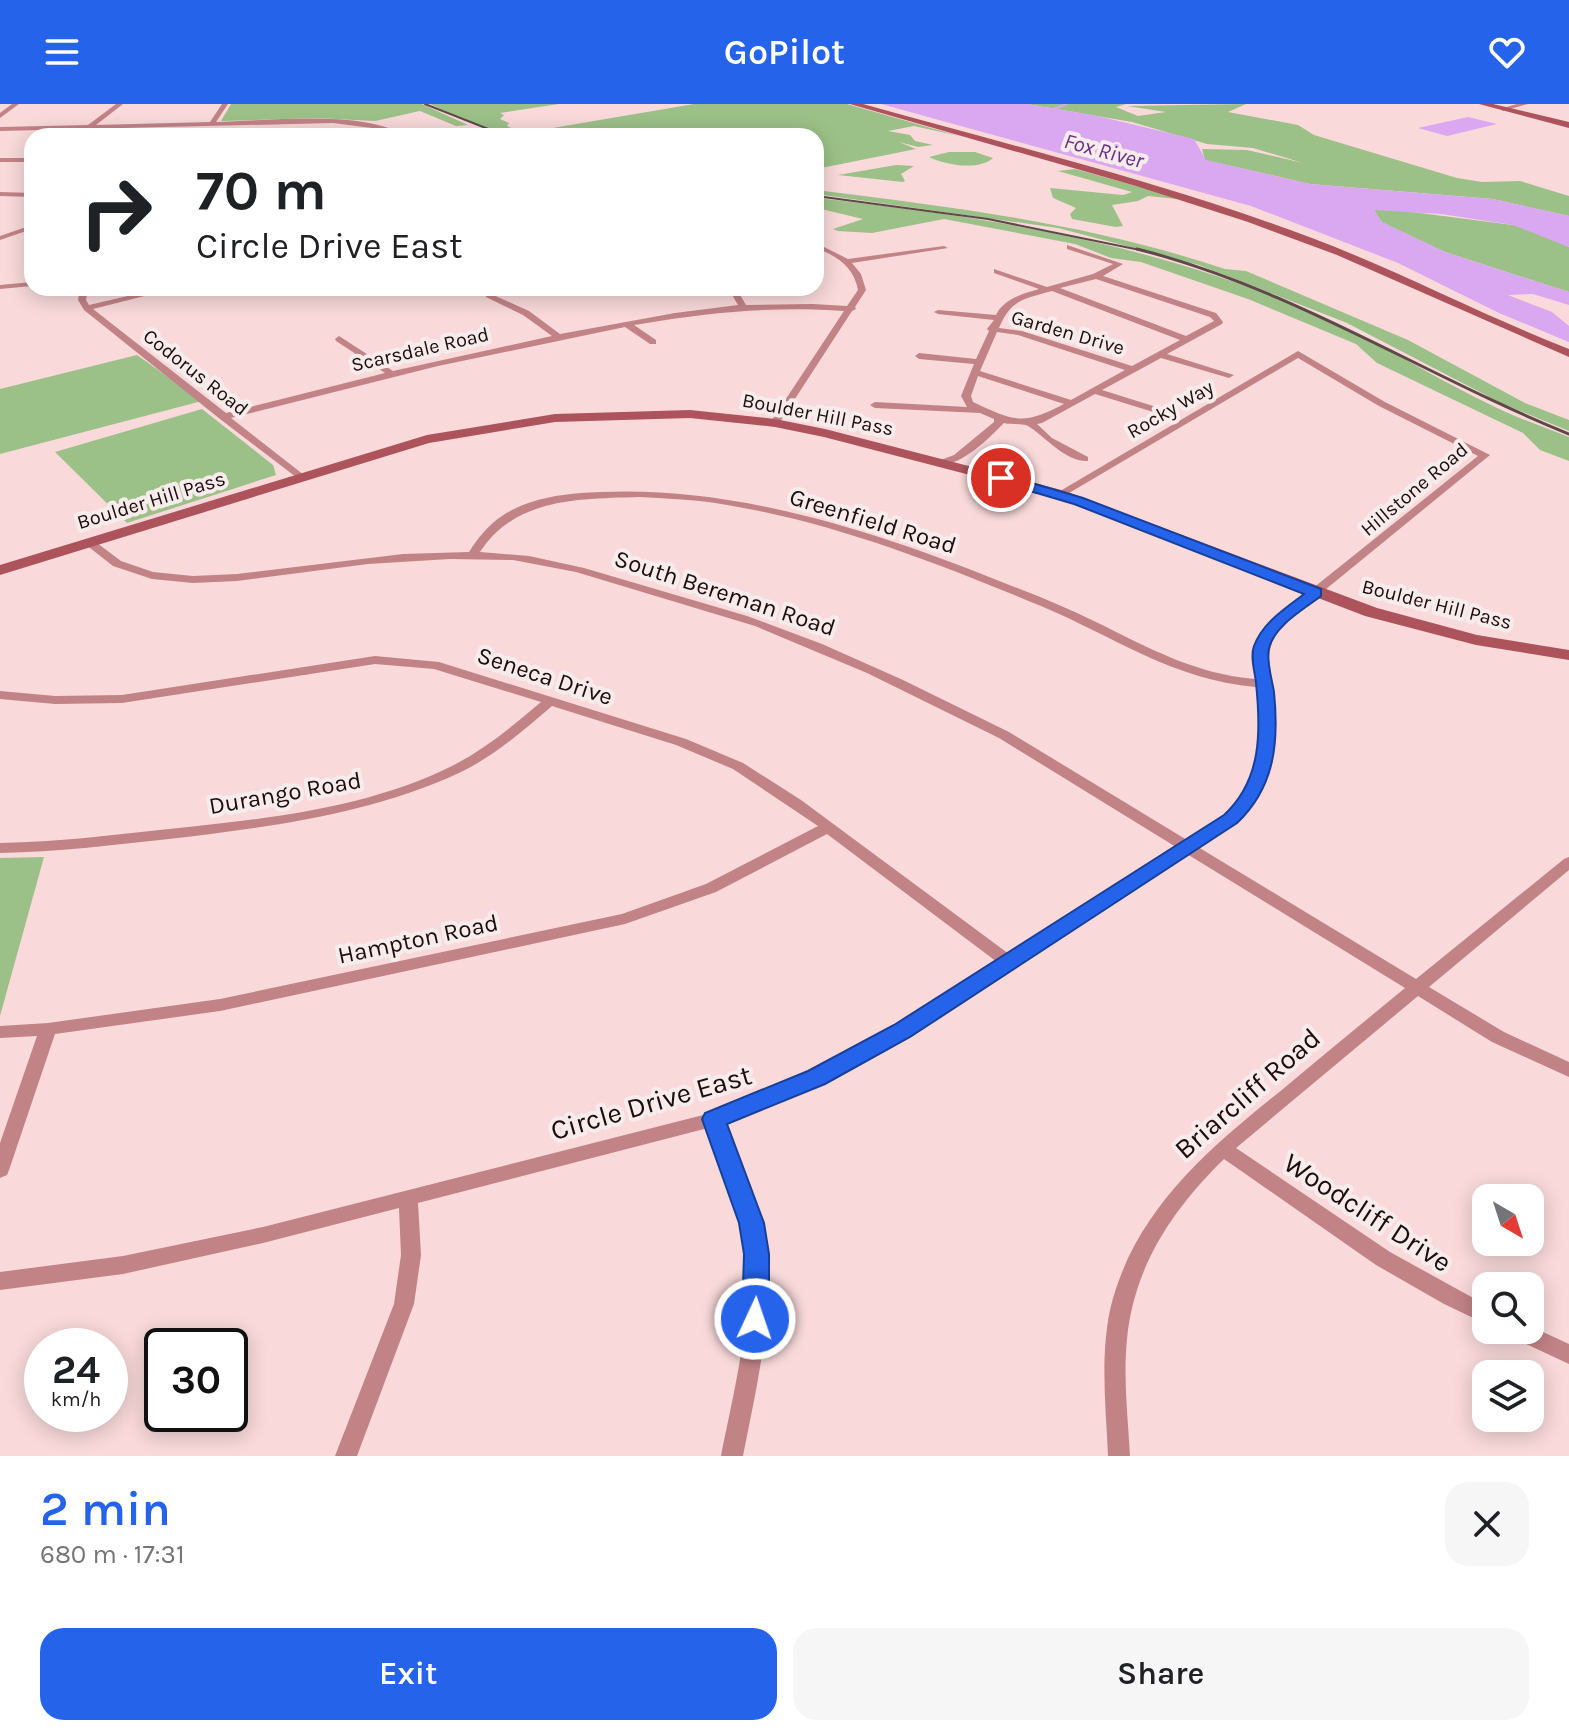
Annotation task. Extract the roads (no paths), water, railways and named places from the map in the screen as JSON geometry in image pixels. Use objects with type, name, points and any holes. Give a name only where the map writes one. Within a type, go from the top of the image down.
[{"type":"street","points":[[0,116],[16,104]]},
{"type":"street","points":[[87,128],[120,104]]},
{"type":"street","points":[[211,125],[225,104]]},
{"type":"street","points":[[854,104],[1234,214],[1375,267],[1495,326],[1569,353]]},
{"type":"street","points":[[1483,104],[1569,125]]},
{"type":"street","points":[[1503,109],[1525,104]]},
{"type":"street","points":[[87,128],[350,122],[383,128]]},
{"type":"street","points":[[250,128],[253,124]]},
{"type":"street","points":[[0,129],[24,129]]},
{"type":"street","points":[[0,160],[24,160]]},
{"type":"street","points":[[0,194],[24,195]]},
{"type":"street","points":[[0,238],[24,230]]},
{"type":"street","points":[[1070,247],[1119,264],[1096,276]]},
{"type":"street","points":[[847,261],[944,248]]},
{"type":"street","points":[[775,423],[852,309],[862,285],[847,261],[824,249]]},
{"type":"street","name":"Garden Drive","points":[[997,271],[1188,340]]},
{"type":"street","name":"Garden Drive","points":[[979,410],[969,404],[966,396],[991,329],[1010,302],[1096,276],[1219,320],[1096,391],[1030,423]]},
{"type":"street","points":[[0,287],[24,285]]},
{"type":"street","points":[[83,296],[87,308],[138,296]]},
{"type":"street","points":[[491,296],[526,313],[559,337]]},
{"type":"street","points":[[737,296],[742,305]]},
{"type":"street","name":"Scarsdale Road","points":[[223,417],[391,373],[627,324],[742,305],[852,309]]},
{"type":"street","name":"Codorus Road","points":[[87,308],[300,477]]},
{"type":"street","name":"Garden Drive","points":[[938,312],[997,318]]},
{"type":"street","points":[[627,324],[653,342]]},
{"type":"street","name":"Garden Drive","points":[[991,329],[1019,333],[1134,370]]},
{"type":"street","points":[[339,339],[391,373]]},
{"type":"street","name":"Rocky Way","points":[[1060,494],[1298,354]]},
{"type":"street","name":"Hillstone Road","points":[[1298,354],[1382,404],[1485,455],[1315,593]]},
{"type":"street","points":[[1161,355],[1229,375]]},
{"type":"street","points":[[919,356],[979,362]]},
{"type":"street","points":[[975,372],[1071,403]]},
{"type":"street","points":[[1096,391],[1166,413]]},
{"type":"street","points":[[875,405],[962,412],[979,410],[999,418],[1030,423],[1049,440],[1084,459]]},
{"type":"street","name":"Boulder Hill Pass","points":[[0,570],[427,439],[555,418],[662,413],[775,423],[1060,494],[1371,612],[1476,640],[1569,655]]},
{"type":"street","points":[[942,463],[958,457],[999,423],[999,418]]},
{"type":"street","name":"Greenfield Road","points":[[472,556],[494,524],[535,504],[608,493],[700,497],[786,516],[927,560],[1034,599],[1197,674],[1263,684]]},
{"type":"street","name":"South Bereman Road","points":[[89,542],[102,556],[137,574],[175,580],[221,578],[365,559],[472,556],[550,563],[788,634],[923,694],[1004,735],[1498,1037],[1569,1070]]},
{"type":"street","name":"Circle Drive East","points":[[0,1281],[123,1265],[408,1198],[714,1119],[816,1078],[902,1031],[1009,963],[1230,819],[1247,804],[1257,787],[1268,749],[1261,650],[1264,639],[1287,614],[1315,593]]},
{"type":"street","name":"Seneca Drive","points":[[0,695],[55,700],[122,699],[396,660],[435,665],[681,742],[738,766],[766,781],[1009,963]]},
{"type":"street","name":"Durango Road","points":[[0,848],[90,843],[220,828],[373,800],[431,780],[475,759],[550,701]]},
{"type":"street","name":"Hampton Road","points":[[0,1032],[48,1029],[220,1005],[625,919],[711,888],[828,827]]},
{"type":"street","name":"Briarcliff Road","points":[[1119,1456],[1116,1338],[1125,1295],[1141,1250],[1160,1214],[1185,1183],[1223,1148],[1415,986],[1569,862]]},
{"type":"street","points":[[0,1170],[48,1029]]},
{"type":"street","points":[[714,1119],[743,1192],[757,1254],[758,1297],[753,1341],[732,1456]]},
{"type":"street","name":"Woodcliff Drive","points":[[1223,1148],[1345,1234],[1432,1289],[1472,1308]]},
{"type":"street","points":[[346,1456],[404,1304],[411,1255],[408,1198]]},
{"type":"street","points":[[1544,1342],[1569,1354]]},
{"type":"water","name":"Fox River","points":[[881,104],[1027,104],[1093,115],[1194,139],[1206,160],[1310,184],[1493,199],[1569,216],[1569,247],[1513,225],[1441,214],[1374,210],[1382,222],[1445,252],[1569,292],[1569,305],[1533,294],[1508,295],[1552,312],[1569,326],[1569,342],[1499,313],[1398,263],[1251,206]]},
{"type":"water","points":[[1468,117],[1497,124],[1447,136],[1418,128]]},
{"type":"waterway","points":[[1045,112],[1067,104]]},
{"type":"railway","points":[[425,104],[486,128]]},
{"type":"railway","points":[[824,197],[988,219],[1141,250]]},
{"type":"railway","points":[[1137,249],[1141,250]]},
{"type":"railway","points":[[1141,250],[1145,251]]},
{"type":"railway","points":[[1141,250],[1194,266],[1303,309],[1569,434]]}]
